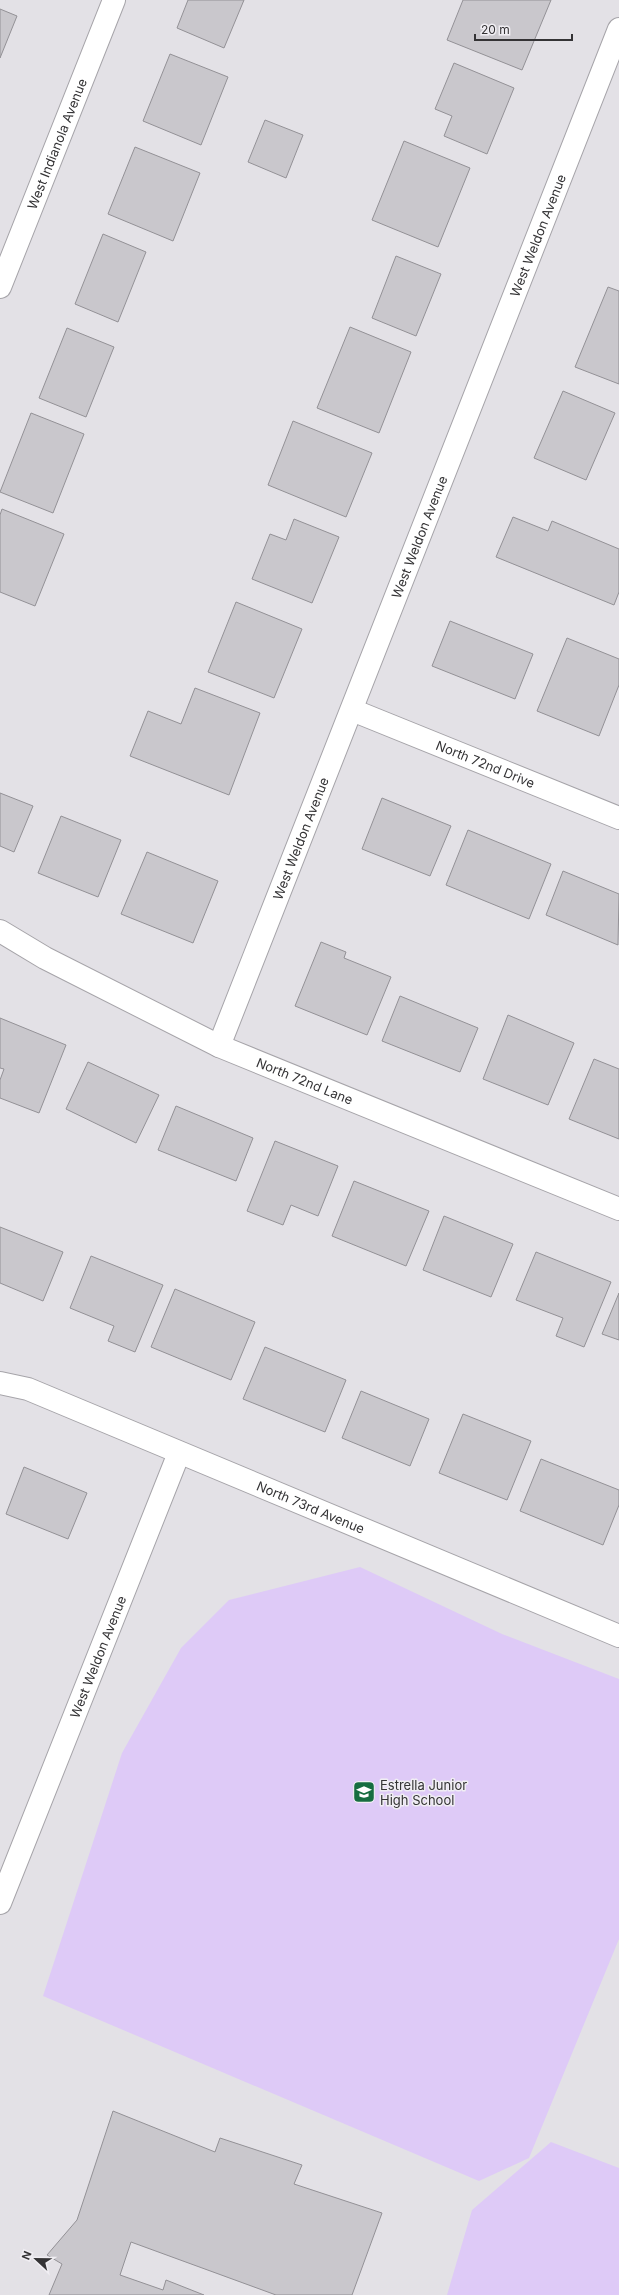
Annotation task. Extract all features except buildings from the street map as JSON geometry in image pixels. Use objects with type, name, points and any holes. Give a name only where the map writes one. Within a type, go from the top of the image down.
[{"type":"street","name":"West Indianola Avenue","points":[[0,287],[114,0]]},
{"type":"street","name":"West Weldon Avenue","points":[[219,1046],[619,29]]},
{"type":"street","name":"North 72nd Drive","points":[[352,710],[619,818]]},
{"type":"street","name":"North 72nd Lane","points":[[0,931],[44,958],[219,1046],[619,1209]]},
{"type":"street","name":"North 73rd Avenue","points":[[0,1384],[28,1389],[619,1636]]},
{"type":"street","name":"West Weldon Avenue","points":[[0,1903],[8,1858],[179,1453]]},
{"type":"shaded area","name":"Estrella Junior High School","points":[[360,1567],[502,1634],[619,1679],[619,1939],[529,2158],[479,2181],[43,1996],[122,1753],[181,1648],[229,1600]]},
{"type":"shaded area","points":[[551,2142],[619,2168],[619,2295],[447,2295],[472,2210]]},
{"type":"place","name":"Estrella Junior High School","points":[[364,1792]]}]
